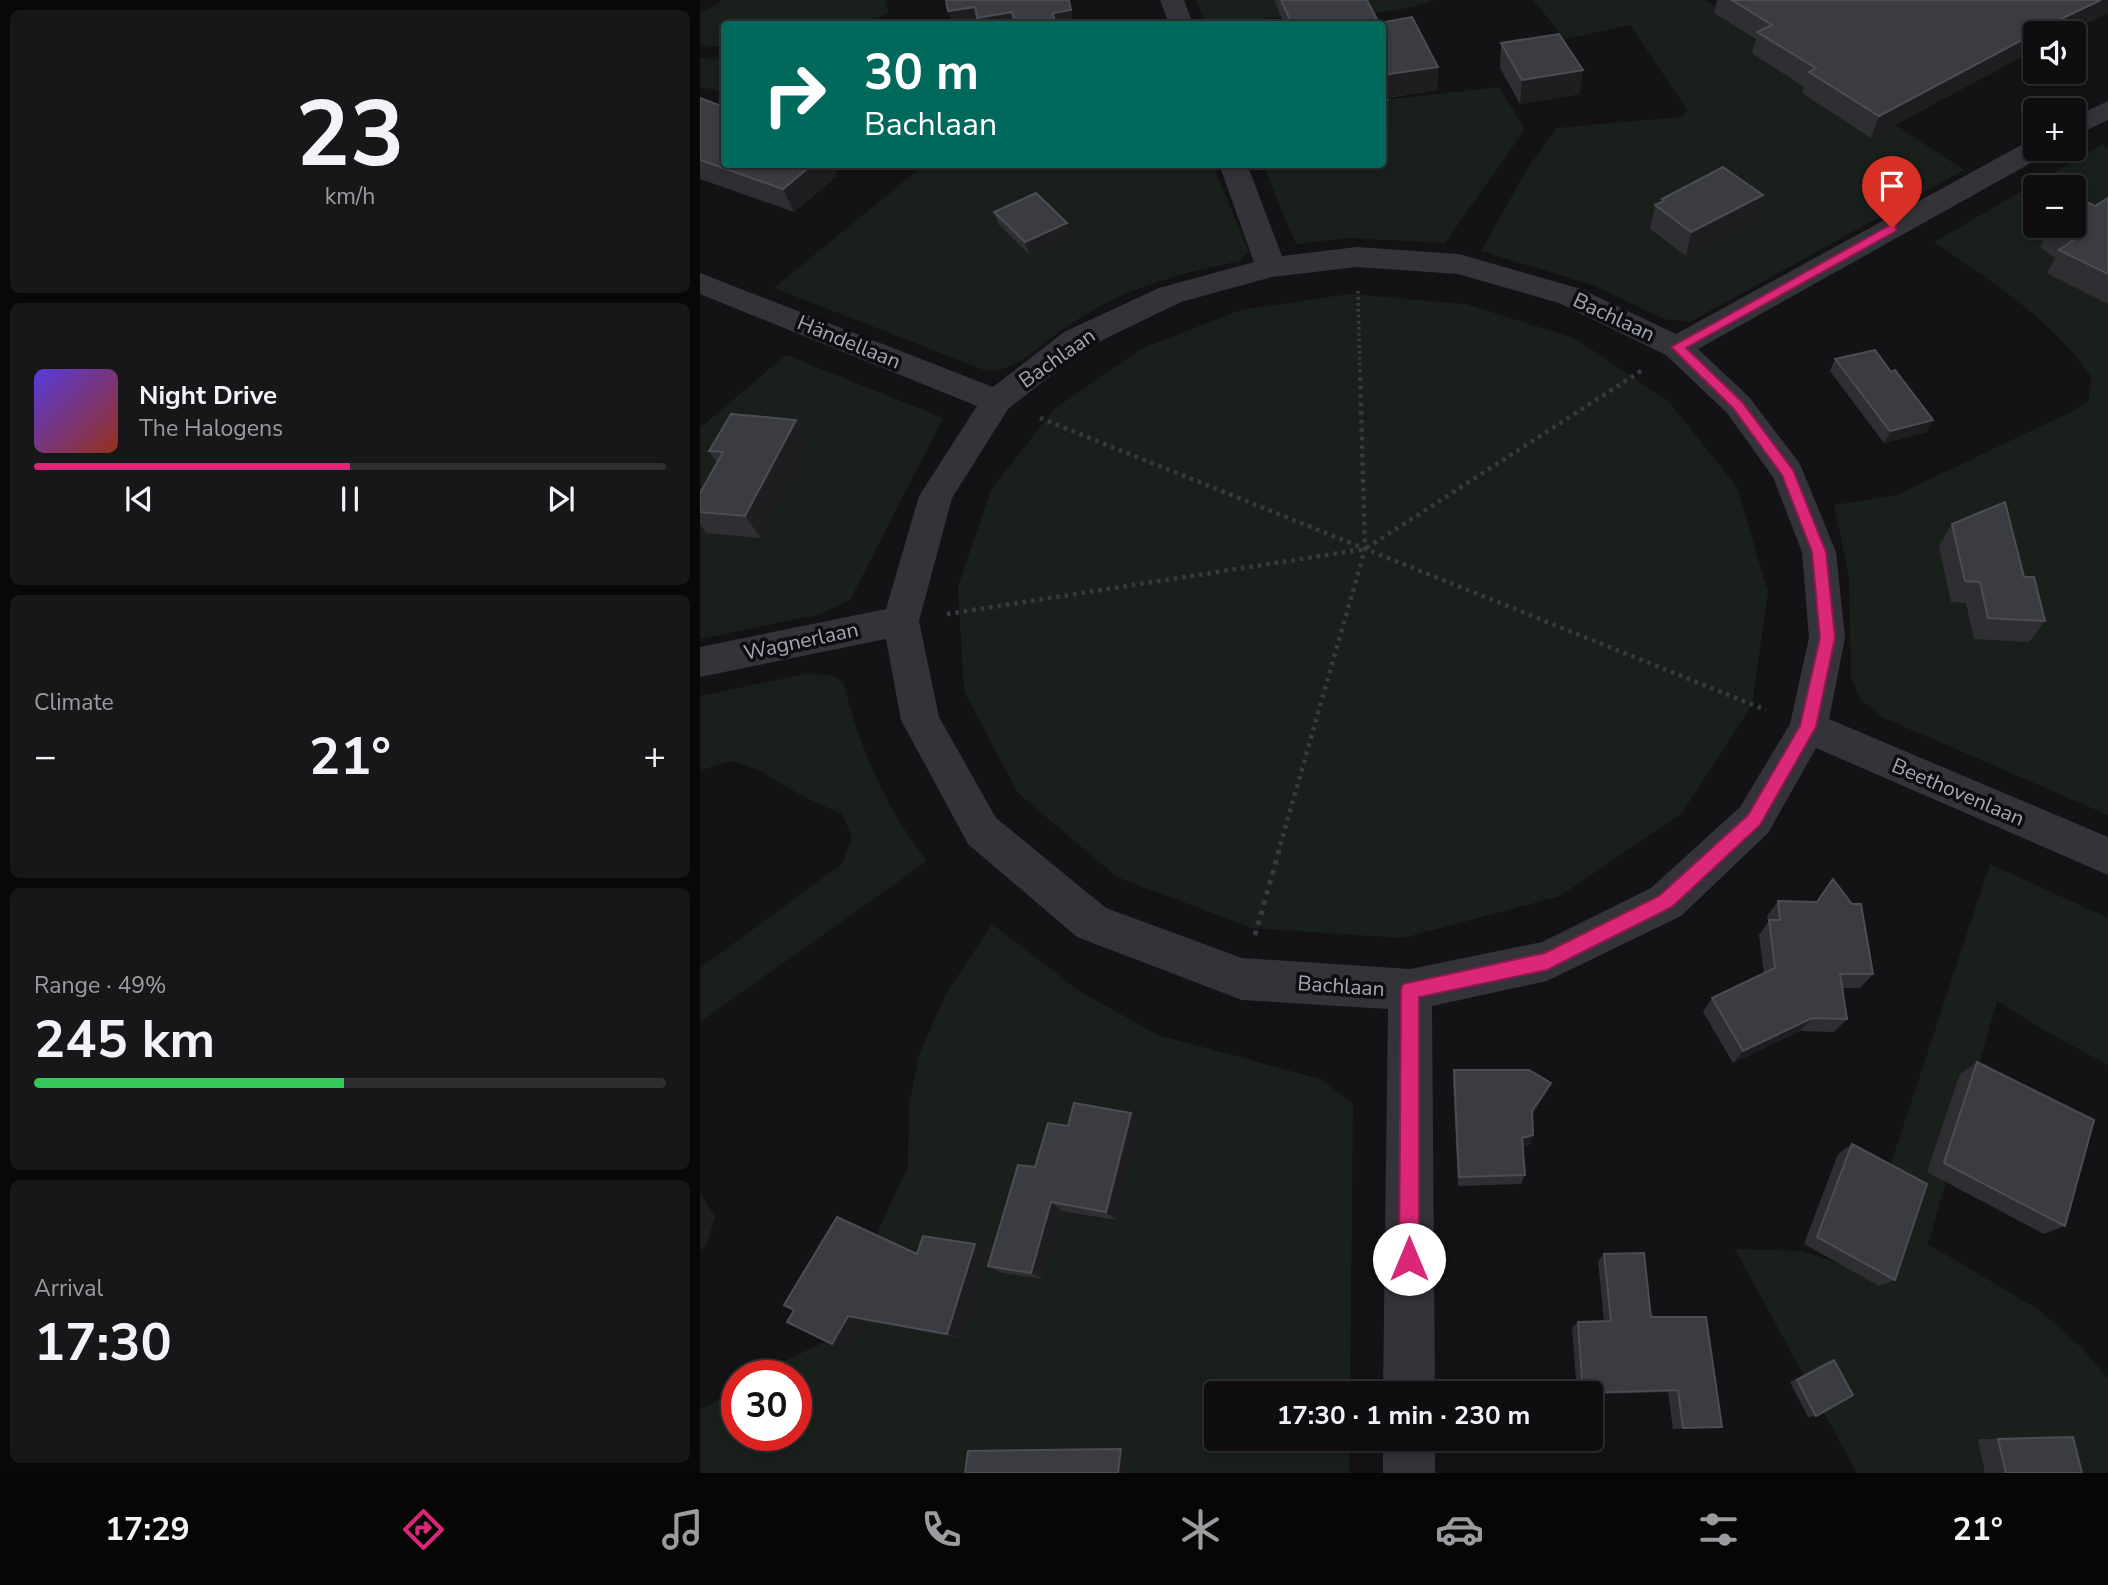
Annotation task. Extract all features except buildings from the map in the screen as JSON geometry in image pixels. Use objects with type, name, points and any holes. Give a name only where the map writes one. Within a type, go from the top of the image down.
[{"type":"street","points":[[1172,0],[1180,21]]},
{"type":"street","points":[[2086,121],[2108,108]]},
{"type":"street","points":[[1677,347],[2023,156]]},
{"type":"street","points":[[1234,168],[1271,267]]},
{"type":"street","name":"Bachlaan","points":[[1357,257],[1459,264],[1570,296],[1677,347],[1738,405],[1788,473],[1819,552],[1828,638],[1808,727],[1754,820],[1665,902],[1547,961],[1410,990],[1242,979],[1092,923],[982,831],[920,720],[901,621],[936,496],[997,401],[1075,340],[1170,295],[1271,267],[1357,257]]},
{"type":"street","name":"Händellaan","points":[[700,283],[997,401]]},
{"type":"street","name":"Wagnerlaan","points":[[700,662],[901,621]]},
{"type":"street","name":"Beethovenlaan","points":[[1808,727],[2108,856]]},
{"type":"street","points":[[1409,1381],[1410,990]]},
{"type":"street","points":[[1409,1451],[1409,1473]]},
{"type":"path","points":[[1242,979],[1366,549],[1357,257]]},
{"type":"path","points":[[901,621],[1366,549],[1677,347]]},
{"type":"path","points":[[997,401],[1808,727]]},
{"type":"shaded area","points":[[723,0],[885,0],[888,12],[874,21],[721,21],[721,47],[700,45],[700,14]]},
{"type":"shaded area","points":[[1196,0],[1434,0],[1374,13],[1285,17],[1263,21],[1205,21]]},
{"type":"shaded area","points":[[1533,0],[1705,0],[1964,170],[1690,322],[1664,319],[1593,285],[1481,251],[1529,166],[1557,128],[1681,117],[1688,111],[1630,25],[1565,39]]},
{"type":"shaded area","points":[[700,58],[721,60],[721,92],[700,87]]},
{"type":"shaded area","points":[[1499,87],[1525,129],[1445,243],[1347,238],[1296,244],[1264,168],[1386,168],[1386,100]]},
{"type":"shaded area","points":[[2102,145],[2108,148],[2108,815],[1882,717],[1860,699],[1851,676],[1849,576],[1834,505],[1897,495],[2075,410],[2088,401],[2092,378],[2076,357],[2040,319],[1934,242],[2023,191],[2023,238],[2086,238],[2086,175],[2050,175],[2074,161],[2086,161],[2086,154]]},
{"type":"shaded area","points":[[920,168],[1214,168],[1249,252],[1239,261],[1166,279],[1114,299],[1071,324],[1016,363],[987,371],[774,288]]},
{"type":"shaded area","points":[[1349,294],[1466,304],[1576,339],[1669,402],[1737,487],[1768,592],[1752,705],[1682,813],[1560,896],[1403,938],[1252,928],[1117,877],[1018,793],[964,691],[958,587],[991,490],[1054,409],[1141,349],[1241,310]]},
{"type":"shaded area","points":[[786,355],[943,418],[850,600],[821,614],[700,639],[700,428]]},
{"type":"shaded area","points":[[806,674],[831,675],[843,682],[857,730],[876,776],[899,820],[927,861],[700,1022],[700,968],[842,864],[852,837],[842,814],[804,797],[757,769],[732,761],[700,770],[700,696]]},
{"type":"shaded area","points":[[1990,864],[2108,918],[2108,1065],[1997,1001],[1928,1244],[2039,1310],[2083,1349],[2108,1379],[2108,1473],[1857,1473],[1735,1249],[1802,1251],[1856,1269]]},
{"type":"shaded area","points":[[992,924],[1079,991],[1158,1035],[1320,1079],[1353,1104],[1350,1381],[1204,1381],[1204,1451],[1350,1451],[1349,1473],[700,1473],[700,1408],[721,1398],[721,1451],[812,1451],[812,1360],[787,1360],[846,1332],[881,1224],[908,1167],[909,1105],[919,1055],[946,994]]},
{"type":"route","points":[[1409,1259],[1410,990],[1547,961],[1665,902],[1754,820],[1808,727],[1828,638],[1819,552],[1788,473],[1738,405],[1677,347],[1892,228]]}]
